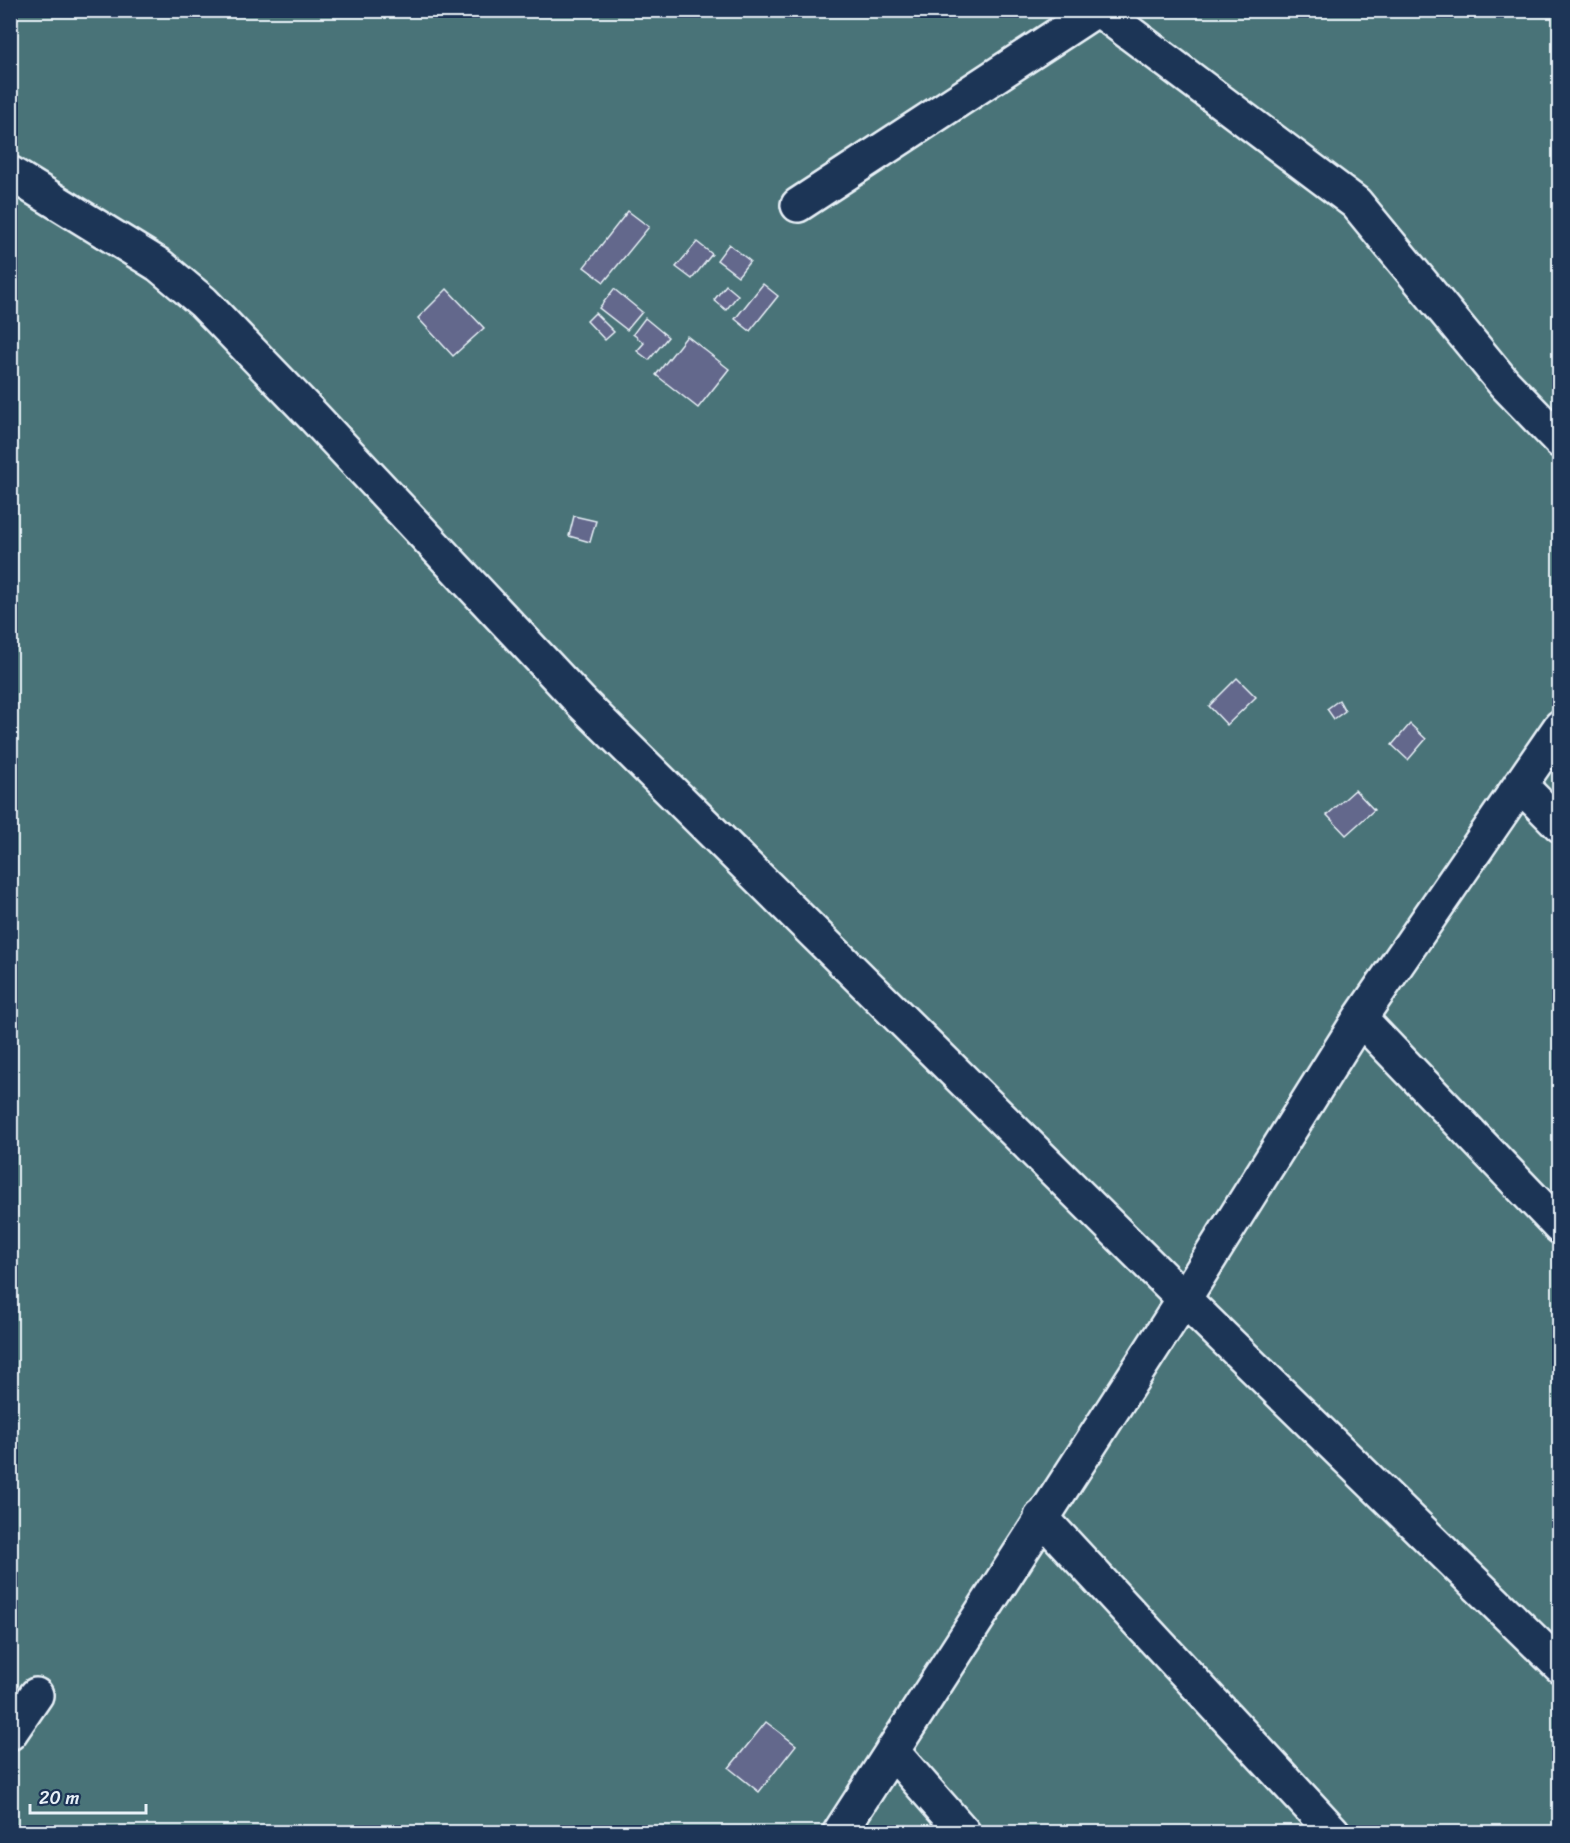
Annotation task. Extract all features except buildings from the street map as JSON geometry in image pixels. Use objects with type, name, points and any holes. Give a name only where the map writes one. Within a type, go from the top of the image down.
[{"type":"street","points":[[798,205],[1098,10],[1356,203],[1504,383],[1560,441]]},
{"type":"street","points":[[10,173],[159,265],[203,302],[322,425],[581,702],[1184,1299],[1560,1666]]},
{"type":"street","points":[[840,1833],[1041,1517],[1184,1299],[1360,1018],[1560,727]]},
{"type":"street","points":[[1520,784],[1560,825]]},
{"type":"street","points":[[1360,1018],[1560,1227]]},
{"type":"street","points":[[1041,1517],[1333,1833]]},
{"type":"street","points":[[10,1733],[36,1695]]},
{"type":"street","points":[[892,1751],[963,1833]]},
{"type":"green space","points":[[11,11],[1559,11],[1559,1832],[11,1832]]}]
